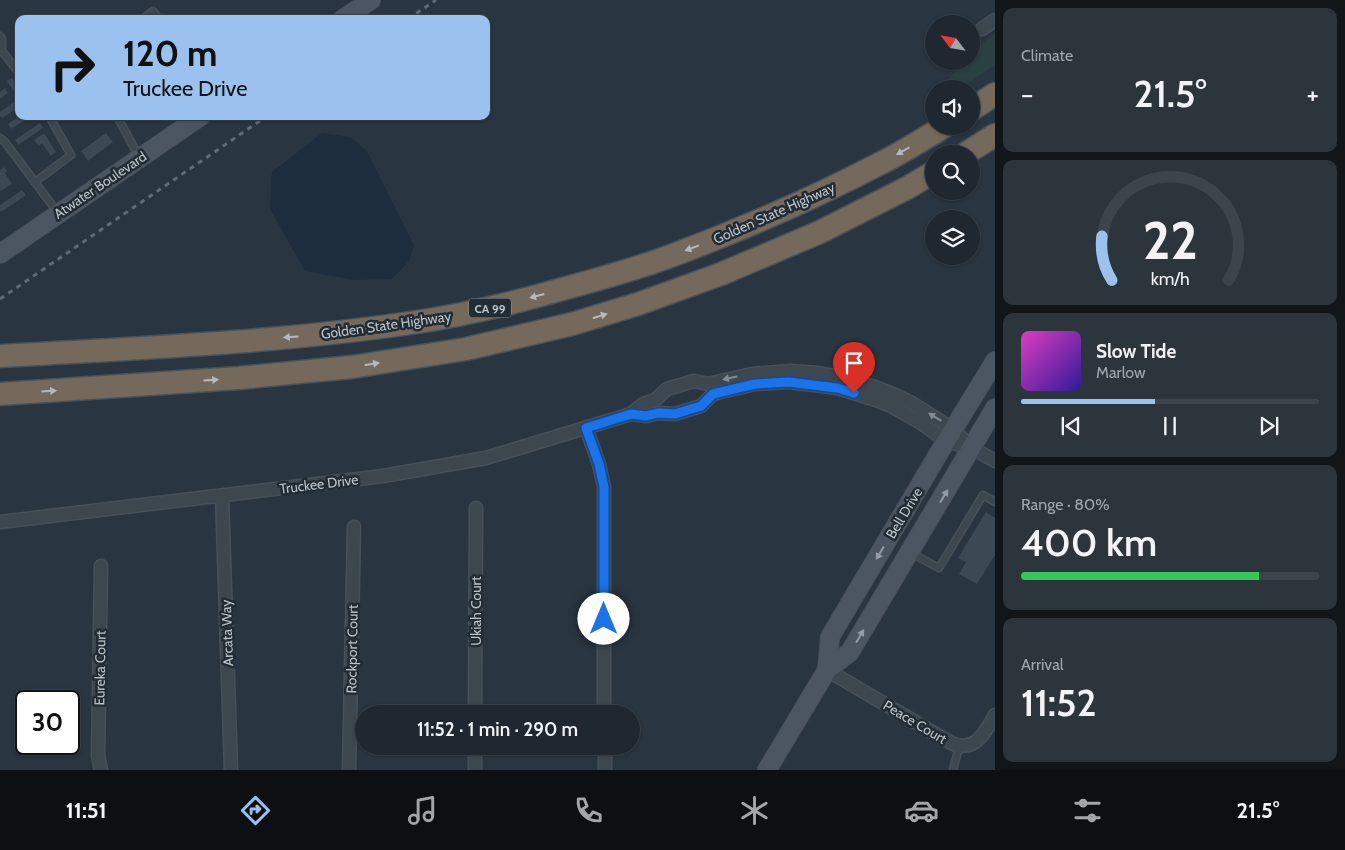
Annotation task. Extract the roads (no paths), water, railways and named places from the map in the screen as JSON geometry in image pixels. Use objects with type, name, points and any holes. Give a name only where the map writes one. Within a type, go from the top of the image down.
[{"type":"highway","points":[[980,104],[995,94]]},
{"type":"highway","name":"Golden State Highway","points":[[0,356],[298,337],[410,323],[466,313],[526,299],[601,279],[666,258],[759,222],[883,162],[930,135]]},
{"type":"highway","points":[[979,145],[995,135]]},
{"type":"highway","name":"CA 99","points":[[0,394],[239,378],[352,368],[466,349],[572,324],[638,304],[721,274],[820,232],[925,177]]},
{"type":"street","points":[[349,15],[371,0]]},
{"type":"street","points":[[982,29],[995,20]]},
{"type":"street","name":"Atwater Boulevard","points":[[0,254],[195,120]]},
{"type":"street","name":"Bell Drive","points":[[827,670],[830,637],[995,361]]},
{"type":"street","name":"Truckee Drive","points":[[0,522],[383,476],[486,458],[631,414],[643,404],[655,400],[667,389],[694,381],[708,384],[752,374],[789,382],[837,388],[876,387],[912,403],[950,435],[995,461]]},
{"type":"street","name":"Truckee Drive","points":[[631,414],[646,416],[658,413],[675,414],[701,406],[713,394],[772,378]]},
{"type":"street","points":[[694,381],[703,391],[704,398],[701,406]]},
{"type":"street","points":[[667,389],[663,397],[663,404],[666,409],[675,414]]},
{"type":"street","name":"Bell Drive","points":[[767,770],[827,670],[850,652],[995,408]]},
{"type":"street","points":[[586,428],[599,464],[604,487],[604,705]]},
{"type":"street","name":"Arcata Way","points":[[222,496],[231,770]]},
{"type":"street","name":"Ukiah Court","points":[[476,508],[476,705]]},
{"type":"street","name":"Rockport Court","points":[[349,770],[354,527]]},
{"type":"street","name":"Eureka Court","points":[[101,566],[98,756],[101,770]]},
{"type":"street","name":"Peace Court","points":[[827,670],[959,747],[968,746],[978,741],[995,716]]},
{"type":"street","points":[[475,770],[476,755]]},
{"type":"street","points":[[605,755],[605,770]]},
{"type":"lane","points":[[0,36],[2,40],[1,52],[15,68]]},
{"type":"lane","points":[[35,182],[71,155],[51,120]]},
{"type":"lane","points":[[119,120],[139,158]]},
{"type":"lane","points":[[0,138],[6,142],[58,214]]},
{"type":"lane","points":[[910,552],[939,568],[983,495],[995,502]]},
{"type":"lane","points":[[953,770],[959,747]]},
{"type":"water","points":[[322,133],[350,137],[367,151],[414,245],[409,261],[392,279],[354,280],[305,271],[270,209],[272,172]]},
{"type":"railway","points":[[414,15],[436,0]]},
{"type":"railway","points":[[0,299],[261,120]]}]
